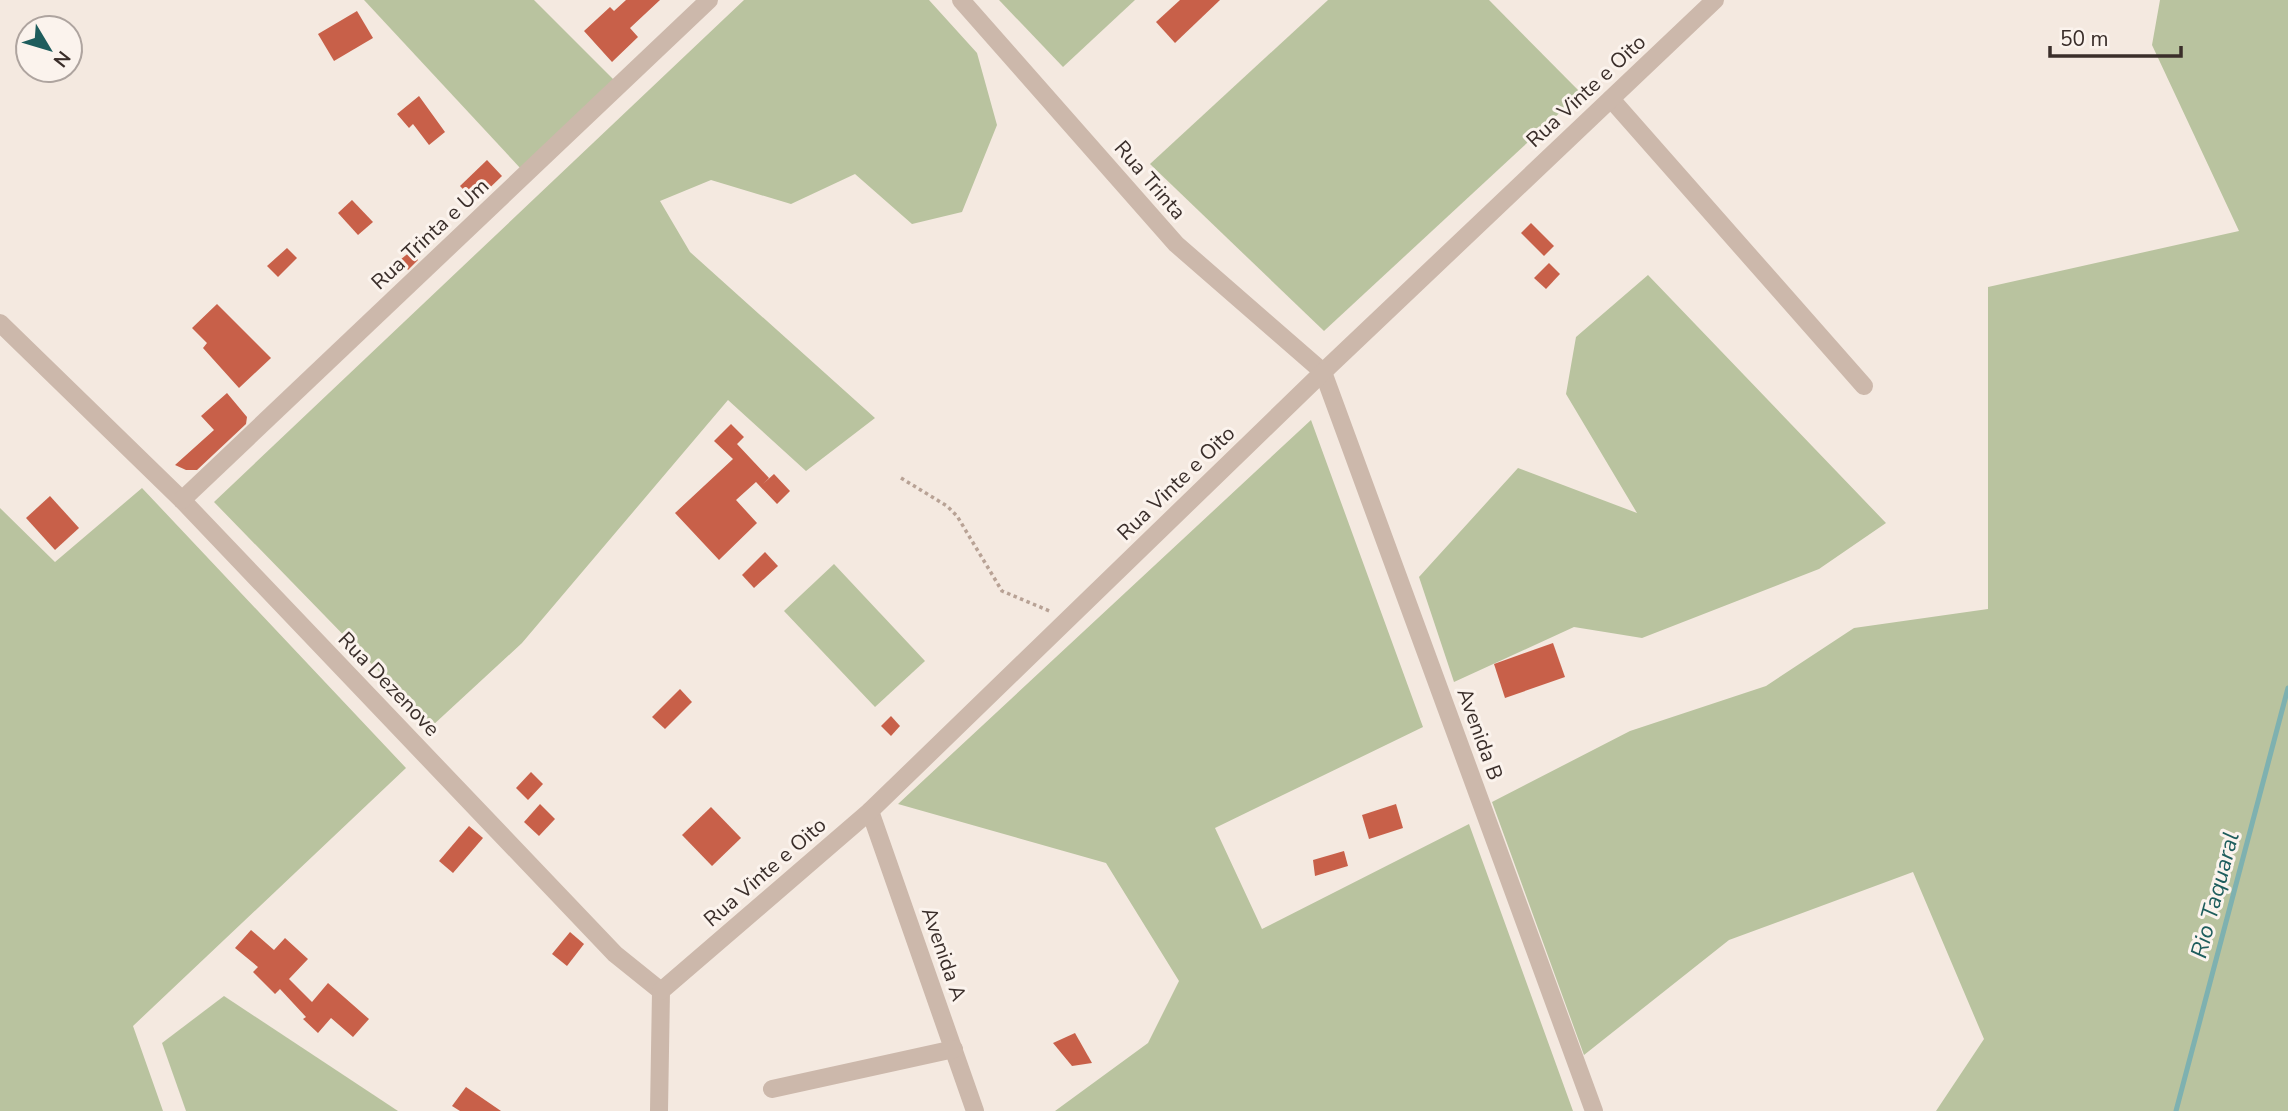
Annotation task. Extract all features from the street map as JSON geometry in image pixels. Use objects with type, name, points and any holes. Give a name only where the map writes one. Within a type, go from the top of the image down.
[{"type":"street","name":"Rua Trinta e Um","points":[[182,500],[709,0]]},
{"type":"street","name":"Rua Trinta","points":[[961,0],[1176,244],[1323,372]]},
{"type":"street","name":"Rua Vinte e Oito","points":[[661,991],[870,811],[1323,372],[1715,0]]},
{"type":"street","points":[[1611,99],[1864,386]]},
{"type":"street","name":"Rua Dezenove","points":[[0,323],[182,500],[615,954],[661,991]]},
{"type":"street","name":"Avenida B","points":[[1323,372],[1594,1111]]},
{"type":"street","name":"Avenida A","points":[[870,811],[975,1111]]},
{"type":"street","points":[[659,1111],[661,991]]},
{"type":"street","points":[[772,1088],[954,1049]]},
{"type":"path","points":[[901,478],[947,506],[957,516],[1002,591],[1050,610],[1062,625]]},
{"type":"green space","points":[[364,0],[534,0],[614,80],[522,170]]},
{"type":"green space","points":[[744,0],[929,0],[977,53],[997,125],[962,212],[912,224],[855,174],[791,204],[711,180],[660,201],[690,252],[875,418],[806,471],[728,400],[522,643],[432,726],[214,502]]},
{"type":"green space","points":[[999,0],[1135,0],[1063,67]]},
{"type":"green space","points":[[1328,0],[1489,0],[1581,93],[1324,331],[1150,164]]},
{"type":"green space","points":[[2160,0],[2288,0],[2288,1111],[1936,1111],[1984,1039],[1913,872],[1729,940],[1584,1055],[1492,802],[1630,731],[1766,686],[1854,628],[1988,609],[1988,287],[2239,231],[2152,45]]},
{"type":"green space","points":[[1648,275],[1886,523],[1819,569],[1642,638],[1574,627],[1454,682],[1419,577],[1518,468],[1637,513],[1566,394],[1576,337]]},
{"type":"green space","points":[[1311,420],[1423,727],[1215,828],[1262,929],[1469,824],[1573,1111],[1055,1111],[1148,1043],[1179,981],[1106,863],[898,804]]},
{"type":"green space","points":[[142,488],[406,768],[133,1026],[163,1111],[0,1111],[0,508],[55,562]]},
{"type":"green space","points":[[834,564],[925,661],[875,707],[784,611]]},
{"type":"green space","points":[[224,996],[398,1111],[186,1111],[162,1043]]},
{"type":"building","points":[[626,0],[660,0],[630,28],[638,37],[612,62],[584,31],[610,7],[614,11]]},
{"type":"building","points":[[1180,0],[1220,0],[1175,43],[1156,22]]},
{"type":"building","points":[[357,11],[373,38],[334,61],[318,34]]},
{"type":"building","points":[[419,96],[445,132],[429,145],[413,124],[409,128],[397,114]]},
{"type":"building","points":[[487,160],[502,176],[475,202],[460,186]]},
{"type":"building","points":[[352,200],[373,222],[358,235],[338,213]]},
{"type":"building","points":[[1531,223],[1554,246],[1544,256],[1521,233]]},
{"type":"building","points":[[287,248],[297,258],[278,277],[267,266]]},
{"type":"building","points":[[411,251],[418,260],[408,270],[400,260]]},
{"type":"building","points":[[1549,263],[1560,274],[1546,289],[1534,278]]},
{"type":"building","points":[[217,304],[271,358],[239,388],[203,348],[207,343],[192,328]]},
{"type":"building","points":[[227,393],[247,417],[246,424],[197,470],[186,470],[175,465],[214,430],[201,416]]},
{"type":"building","points":[[731,424],[744,437],[737,444],[769,478],[763,484],[774,474],[790,491],[777,504],[756,482],[736,500],[757,523],[719,560],[675,513],[733,459],[714,441]]},
{"type":"building","points":[[50,496],[79,528],[55,550],[26,518]]},
{"type":"building","points":[[765,552],[778,566],[754,588],[742,575]]},
{"type":"building","points":[[1553,643],[1565,677],[1505,698],[1494,664]]},
{"type":"building","points":[[680,689],[692,702],[665,729],[652,717]]},
{"type":"building","points":[[891,716],[900,726],[891,736],[881,726]]},
{"type":"building","points":[[531,772],[543,784],[528,800],[516,788]]},
{"type":"building","points":[[540,804],[555,819],[539,836],[524,822]]},
{"type":"building","points":[[1396,804],[1403,828],[1369,839],[1362,815]]},
{"type":"building","points":[[711,807],[741,838],[712,866],[682,835]]},
{"type":"building","points":[[469,826],[483,838],[453,873],[439,861]]},
{"type":"building","points":[[1344,851],[1348,866],[1315,876],[1313,860]]},
{"type":"building","points":[[251,930],[274,950],[285,938],[308,959],[289,979],[312,1002],[328,983],[369,1019],[353,1037],[331,1018],[318,1033],[303,1019],[306,1017],[280,989],[275,994],[253,972],[258,967],[235,948]]},
{"type":"building","points":[[570,932],[584,944],[567,966],[552,954]]},
{"type":"building","points":[[1075,1033],[1092,1063],[1072,1066],[1053,1043]]},
{"type":"building","points":[[466,1087],[501,1111],[460,1111],[452,1106]]},
{"type":"waterway","name":"Rio Taquaral","points":[[2176,1111],[2288,688]]}]
